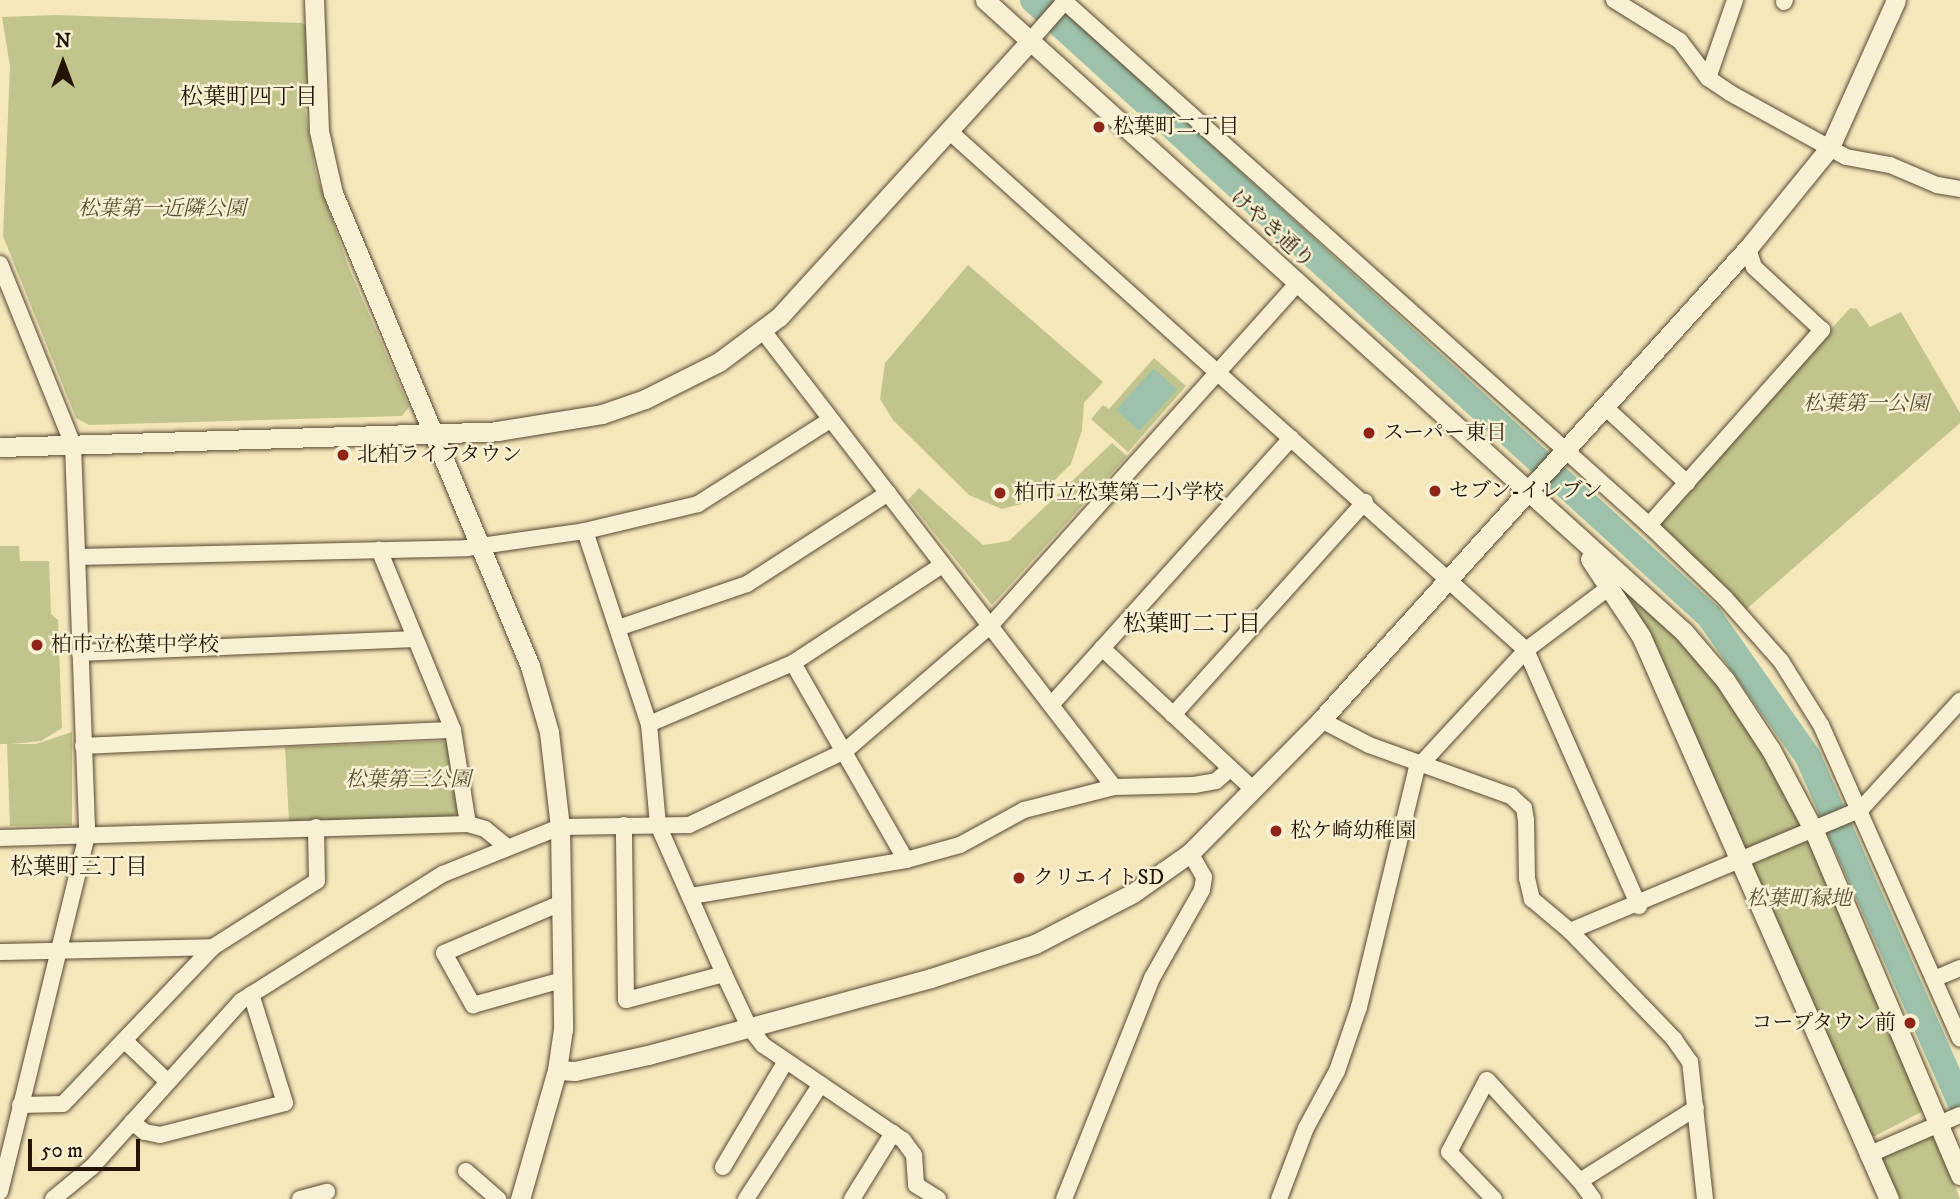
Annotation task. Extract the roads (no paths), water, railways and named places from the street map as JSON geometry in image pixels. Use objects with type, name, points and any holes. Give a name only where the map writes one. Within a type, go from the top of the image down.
[{"type":"street","points":[[314,0],[313,76],[323,159],[348,234],[542,700],[560,827],[562,980],[557,1070],[520,1199]]},
{"type":"street","name":"けやき通り","points":[[985,0],[1036,34],[1298,283],[1528,491]]},
{"type":"street","points":[[1614,0],[1680,41],[1708,78],[1830,147],[1859,162],[1890,165],[1937,185],[1960,189]]},
{"type":"street","points":[[1708,78],[1735,0]]},
{"type":"street","points":[[557,1070],[587,1068],[749,1027],[931,978],[1035,944],[1133,892],[1190,853],[1321,720],[1748,248],[1830,147],[1896,0]]},
{"type":"street","points":[[0,447],[520,429],[602,414],[674,387],[719,362],[763,331],[808,288],[1063,2],[1563,453],[1649,525],[1725,598],[1780,661],[1821,725],[1856,811],[1960,1039]]},
{"type":"street","points":[[949,131],[1365,502],[1526,650],[1639,906]]},
{"type":"street","points":[[1649,525],[1822,330],[1754,267],[1748,248]]},
{"type":"street","points":[[0,264],[74,445],[87,835],[0,1192]]},
{"type":"street","points":[[53,1199],[92,1167],[203,1038],[251,994],[394,902],[506,846],[560,827],[689,825],[845,751],[990,626],[1298,283]]},
{"type":"street","points":[[763,331],[1114,788]]},
{"type":"street","points":[[1605,407],[1687,483]]},
{"type":"street","points":[[76,557],[480,546],[585,531],[698,504],[830,420]]},
{"type":"street","points":[[1051,705],[1291,438]]},
{"type":"street","points":[[1528,491],[1611,586],[1640,636],[1889,1199]]},
{"type":"street","points":[[1528,491],[1701,651],[1771,750],[1820,828],[1950,1119],[1960,1175]]},
{"type":"street","points":[[618,628],[747,584],[888,492]]},
{"type":"street","points":[[1173,715],[1365,502]]},
{"type":"street","points":[[585,531],[649,724],[658,825],[749,1027],[764,1045],[912,1148],[916,1185],[938,1199]]},
{"type":"street","points":[[379,550],[453,730],[468,824]]},
{"type":"street","points":[[649,724],[793,663],[942,565]]},
{"type":"street","points":[[1279,1199],[1306,1128],[1337,1071],[1359,1007],[1419,764],[1526,650],[1611,586]]},
{"type":"street","points":[[80,653],[414,639]]},
{"type":"street","points":[[1102,648],[1254,790]]},
{"type":"street","points":[[793,663],[906,860]]},
{"type":"street","points":[[1570,931],[1639,906],[1856,811],[1960,701]]},
{"type":"street","points":[[1321,720],[1419,764],[1511,796],[1524,808],[1527,878],[1532,899],[1570,931],[1674,1039],[1690,1062],[1705,1199]]},
{"type":"street","points":[[83,746],[453,730]]},
{"type":"street","points":[[691,896],[906,860],[960,845],[1024,810],[1114,788],[1194,785],[1216,780],[1230,769]]},
{"type":"street","points":[[0,838],[468,824],[485,829],[506,846]]},
{"type":"street","points":[[624,825],[626,1000],[724,974]]},
{"type":"street","points":[[20,1105],[63,1104],[213,947],[317,881],[316,827]]},
{"type":"street","points":[[1064,1199],[1152,978],[1202,890],[1204,877],[1190,853]]},
{"type":"street","points":[[561,903],[444,953],[473,1006],[562,980]]},
{"type":"street","points":[[0,952],[213,947]]},
{"type":"street","points":[[1934,979],[1960,968]]},
{"type":"street","points":[[132,1122],[145,1132],[160,1135],[285,1103],[251,994]]},
{"type":"street","points":[[125,1041],[167,1082]]},
{"type":"street","points":[[723,1167],[786,1061]]},
{"type":"street","points":[[1494,1199],[1449,1152],[1487,1080],[1580,1181],[1593,1199]]},
{"type":"street","points":[[747,1199],[821,1084]]},
{"type":"street","points":[[1580,1181],[1696,1108]]},
{"type":"street","points":[[1868,1155],[1950,1119]]},
{"type":"street","points":[[852,1199],[893,1133]]},
{"type":"street","points":[[466,1171],[498,1199]]},
{"type":"street","points":[[300,1199],[327,1192]]},
{"type":"waterway","points":[[1033,0],[1709,616],[1808,757],[1960,1102]]},
{"type":"place","name":"松葉町二丁目","points":[[1099,127]]},
{"type":"place","name":"スーパー東日","points":[[1369,433]]},
{"type":"place","name":"北柏ライフタウン","points":[[343,455]]},
{"type":"place","name":"セブン-イレブン","points":[[1435,491]]},
{"type":"place","name":"柏市立松葉第二小学校","points":[[1000,493]]},
{"type":"place","name":"柏市立松葉中学校","points":[[37,645]]},
{"type":"place","name":"松ケ崎幼稚園","points":[[1276,831]]},
{"type":"place","name":"クリエイトSD","points":[[1019,878]]},
{"type":"place","name":"コープタウン前","points":[[1910,1023]]},
{"type":"district","name":"松葉町四丁目","points":[[249,98]]},
{"type":"district","name":"松葉町二丁目","points":[[1192,625]]},
{"type":"district","name":"松葉町三丁目","points":[[79,868]]},
{"type":"park label","name":"松葉第一近隣公園","points":[[162,209]]},
{"type":"park label","name":"松葉第一公園","points":[[1866,404]]},
{"type":"park label","name":"松葉第三公園","points":[[408,780]]},
{"type":"park label","name":"松葉町緑地","points":[[1799,899]]}]
